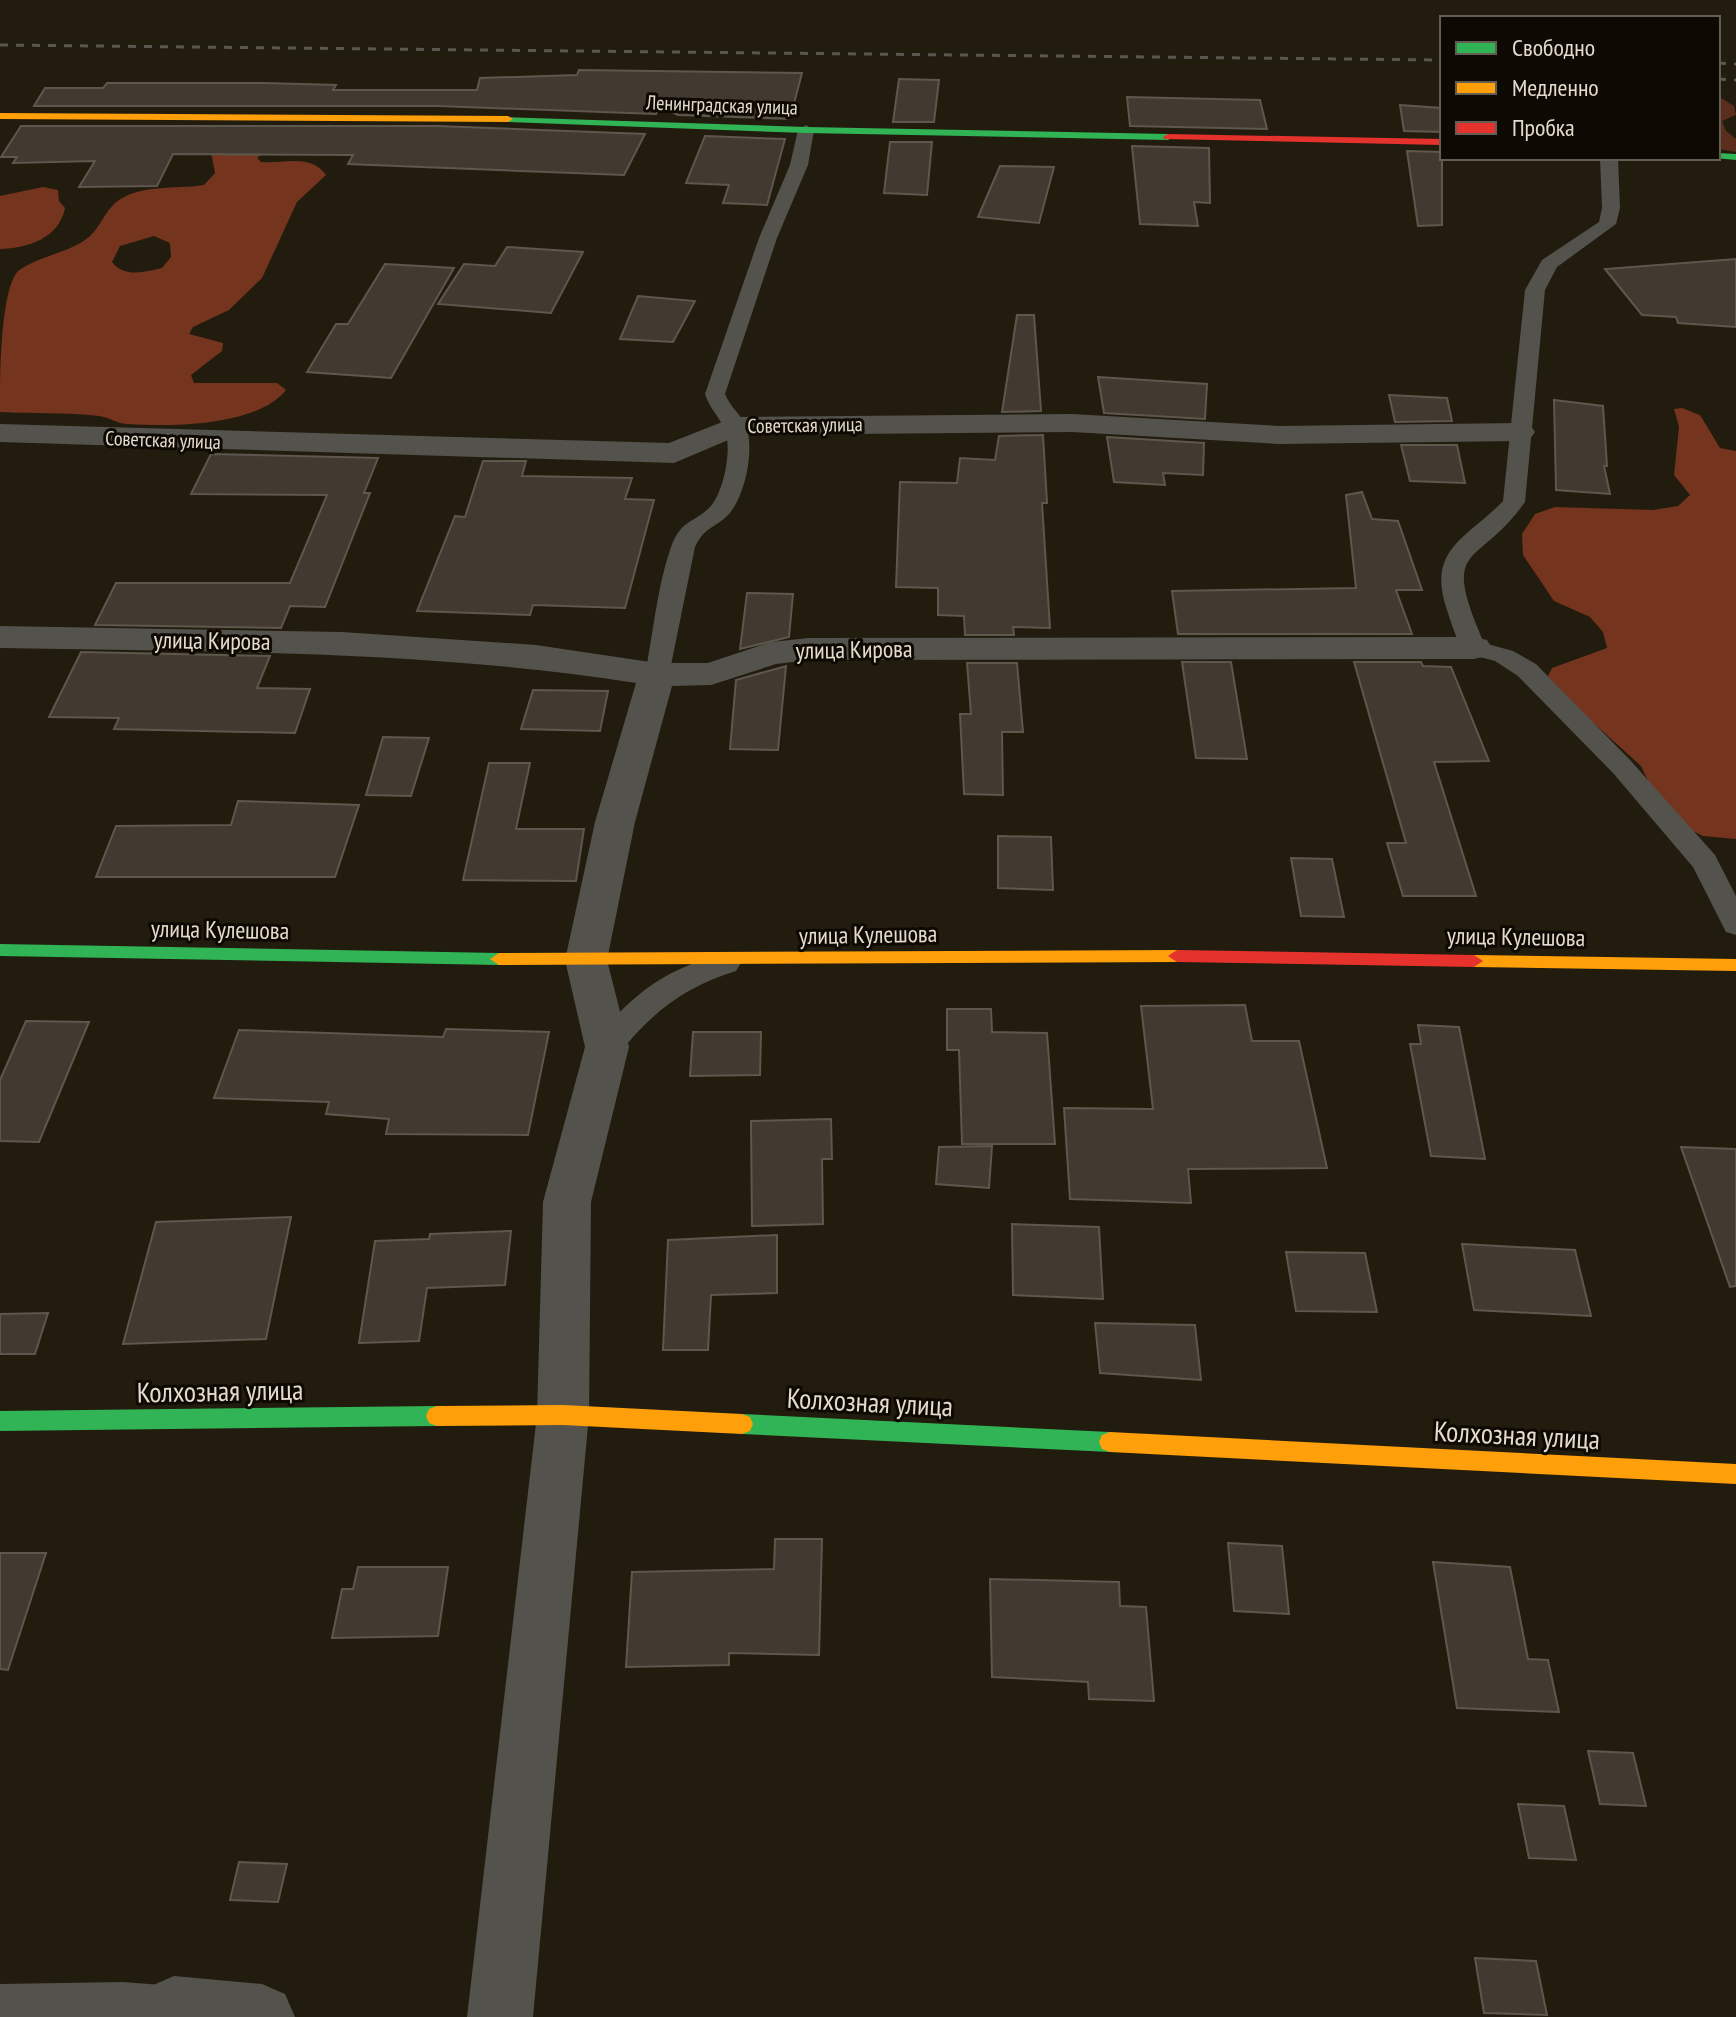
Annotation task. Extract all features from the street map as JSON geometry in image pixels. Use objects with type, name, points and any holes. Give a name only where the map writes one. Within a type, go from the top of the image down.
[{"type":"street","name":"Ленинградская улица","points":[[0,116],[438,116],[806,130],[1440,142]]},
{"type":"street","name":"Советская улица","points":[[0,433],[674,453],[735,426],[1011,422],[1279,435],[1519,432]]},
{"type":"street","name":"улица Кирова","points":[[0,637],[342,643],[536,656],[657,675],[711,674],[771,653],[809,649],[1474,648]]},
{"type":"street","points":[[500,2017],[563,1415],[567,1202],[607,1047],[586,960],[615,822],[657,675]]},
{"type":"street","name":"улица Кулешова","points":[[0,950],[586,960],[1168,956],[1736,965]]},
{"type":"street","name":"Колхозная улица","points":[[0,1421],[563,1415],[1736,1474]]},
{"type":"street","points":[[174,2009],[262,2017]]},
{"type":"lane","points":[[657,675],[683,547],[695,525],[718,512],[732,487],[738,442],[735,426],[720,408],[715,394],[768,238],[799,165],[806,130]]},
{"type":"lane","points":[[1609,160],[1611,208],[1607,224],[1549,264],[1540,275],[1532,313],[1514,502],[1495,524],[1459,554],[1451,570],[1460,615],[1474,648],[1504,656],[1527,670],[1622,767],[1705,862],[1736,925]]},
{"type":"lane","points":[[607,1047],[635,1011],[670,983],[694,972],[736,961]]},
{"type":"lane","points":[[0,2007],[123,2005],[174,2009]]},
{"type":"shaded area","points":[[1720,97],[1734,106],[1736,115],[1722,121],[1726,131],[1736,139],[1736,152],[1720,149]]},
{"type":"shaded area","points":[[211,152],[262,154],[257,158],[261,162],[305,162],[320,168],[326,175],[297,202],[262,278],[229,310],[193,327],[189,334],[223,343],[222,351],[191,375],[194,383],[277,383],[286,390],[256,411],[213,422],[190,424],[128,424],[87,415],[0,412],[4,316],[12,281],[18,271],[85,240],[115,203],[135,192],[204,185],[215,173]],"holes":[[[154,236],[170,243],[171,257],[162,268],[129,272],[112,262],[120,246]]]},
{"type":"shaded area","points":[[43,187],[58,190],[59,201],[65,208],[56,227],[32,243],[0,249],[0,196]]},
{"type":"shaded area","points":[[1682,408],[1700,415],[1720,448],[1736,451],[1736,839],[1703,836],[1681,825],[1655,795],[1641,766],[1546,680],[1552,668],[1607,648],[1603,632],[1590,617],[1554,601],[1523,555],[1522,534],[1535,514],[1555,507],[1653,510],[1678,506],[1690,495],[1674,475],[1679,427],[1674,409]]},
{"type":"building","points":[[579,70],[802,73],[790,119],[678,115],[660,106],[656,114],[438,106],[34,106],[45,88],[103,88],[107,83],[264,83],[336,85],[333,90],[477,90],[480,78],[577,75]]},
{"type":"building","points":[[899,79],[939,80],[934,122],[893,122]]},
{"type":"building","points":[[1127,97],[1260,100],[1267,129],[1130,126]]},
{"type":"building","points":[[1400,105],[1440,108],[1440,132],[1404,131]]},
{"type":"building","points":[[21,126],[438,126],[645,134],[624,175],[348,164],[353,155],[173,154],[157,186],[79,187],[95,161],[13,163],[17,157],[1,157]]},
{"type":"building","points":[[705,136],[785,139],[767,205],[723,203],[729,185],[686,183]]},
{"type":"building","points":[[890,142],[932,142],[927,195],[884,193]]},
{"type":"building","points":[[1132,146],[1209,148],[1210,203],[1194,202],[1198,226],[1140,224]]},
{"type":"building","points":[[1407,151],[1440,152],[1442,225],[1418,226]]},
{"type":"building","points":[[1000,166],[1054,167],[1039,223],[978,217]]},
{"type":"building","points":[[507,247],[583,252],[551,313],[438,304],[464,264],[495,266]]},
{"type":"building","points":[[1736,259],[1736,327],[1678,323],[1676,317],[1642,315],[1605,269]]},
{"type":"building","points":[[385,264],[454,268],[391,378],[307,372],[336,324],[348,324]]},
{"type":"building","points":[[638,296],[695,301],[673,342],[620,339]]},
{"type":"building","points":[[1017,315],[1034,315],[1041,411],[1002,412]]},
{"type":"building","points":[[1098,377],[1207,384],[1205,419],[1104,413]]},
{"type":"building","points":[[1389,395],[1447,398],[1452,421],[1395,422]]},
{"type":"building","points":[[1554,400],[1603,406],[1607,466],[1604,466],[1610,494],[1556,490]]},
{"type":"building","points":[[1043,435],[1047,503],[1042,503],[1050,628],[1013,627],[1014,635],[965,635],[964,616],[938,615],[938,588],[896,587],[900,482],[957,483],[960,458],[995,460],[999,436]]},
{"type":"building","points":[[1107,437],[1204,443],[1203,475],[1163,473],[1165,485],[1114,482]]},
{"type":"building","points":[[1401,445],[1457,445],[1465,483],[1410,481]]},
{"type":"building","points":[[211,454],[378,458],[364,493],[370,493],[325,607],[290,606],[281,628],[95,625],[116,583],[290,583],[327,495],[191,494]]},
{"type":"building","points":[[483,461],[526,461],[522,476],[632,478],[625,499],[654,500],[625,608],[533,605],[530,615],[417,611],[455,516],[465,517]]},
{"type":"building","points":[[1362,492],[1372,519],[1398,521],[1422,590],[1396,590],[1412,634],[1178,634],[1172,591],[1356,588],[1346,495]]},
{"type":"building","points":[[747,593],[793,594],[789,637],[740,649]]},
{"type":"building","points":[[81,652],[270,656],[257,688],[310,689],[295,733],[114,729],[119,718],[49,717]]},
{"type":"building","points":[[1182,662],[1231,662],[1247,759],[1196,758]]},
{"type":"building","points":[[1354,662],[1421,662],[1423,666],[1451,667],[1489,761],[1434,762],[1476,896],[1403,896],[1387,843],[1406,843]]},
{"type":"building","points":[[967,663],[1017,663],[1023,732],[1002,732],[1003,795],[964,794],[960,714],[971,714]]},
{"type":"building","points":[[786,666],[778,750],[730,749],[736,680]]},
{"type":"building","points":[[533,690],[608,691],[600,731],[521,729]]},
{"type":"building","points":[[383,737],[429,738],[411,796],[366,795]]},
{"type":"building","points":[[489,763],[530,763],[516,829],[584,829],[576,881],[463,880]]},
{"type":"building","points":[[238,801],[359,805],[335,877],[96,877],[116,826],[231,825]]},
{"type":"building","points":[[998,836],[1051,837],[1053,890],[998,888]]},
{"type":"building","points":[[1291,858],[1332,859],[1344,917],[1301,916]]},
{"type":"building","points":[[1245,1005],[1252,1041],[1299,1041],[1327,1168],[1188,1169],[1191,1203],[1070,1199],[1064,1108],[1153,1109],[1141,1006]]},
{"type":"building","points":[[947,1009],[991,1009],[992,1032],[1047,1033],[1055,1144],[962,1144],[959,1050],[947,1050]]},
{"type":"building","points":[[26,1021],[89,1022],[39,1142],[0,1141],[0,1080]]},
{"type":"building","points":[[1418,1025],[1459,1027],[1485,1159],[1431,1156],[1410,1044],[1421,1044]]},
{"type":"building","points":[[446,1029],[549,1032],[528,1135],[386,1134],[389,1119],[326,1114],[329,1102],[214,1098],[239,1030],[443,1037]]},
{"type":"building","points":[[693,1032],[761,1032],[760,1075],[690,1076]]},
{"type":"building","points":[[831,1119],[832,1159],[822,1159],[823,1224],[752,1226],[751,1121]]},
{"type":"building","points":[[992,1146],[989,1188],[936,1184],[939,1147]]},
{"type":"building","points":[[1681,1147],[1736,1149],[1736,1286],[1730,1287]]},
{"type":"building","points":[[291,1217],[266,1339],[123,1344],[156,1222]]},
{"type":"building","points":[[1012,1224],[1099,1227],[1103,1299],[1013,1295]]},
{"type":"building","points":[[511,1231],[505,1285],[427,1288],[419,1341],[359,1343],[375,1241],[429,1239],[430,1234]]},
{"type":"building","points":[[777,1235],[777,1293],[711,1295],[708,1350],[663,1350],[668,1240]]},
{"type":"building","points":[[1462,1244],[1575,1250],[1591,1316],[1474,1310]]},
{"type":"building","points":[[1286,1252],[1365,1253],[1377,1312],[1296,1311]]},
{"type":"building","points":[[48,1313],[35,1354],[0,1354],[0,1314]]},
{"type":"building","points":[[1095,1323],[1195,1325],[1201,1380],[1100,1373]]},
{"type":"building","points":[[775,1539],[822,1539],[819,1655],[729,1653],[729,1665],[626,1667],[632,1572],[774,1569]]},
{"type":"building","points":[[1228,1543],[1282,1546],[1289,1614],[1234,1611]]},
{"type":"building","points":[[0,1553],[46,1553],[8,1670],[0,1669]]},
{"type":"building","points":[[1433,1562],[1510,1567],[1528,1659],[1548,1660],[1559,1712],[1457,1708]]},
{"type":"building","points":[[358,1567],[448,1567],[438,1636],[332,1638],[342,1589],[353,1589]]},
{"type":"building","points":[[990,1579],[1119,1582],[1120,1606],[1146,1607],[1154,1701],[1089,1699],[1088,1682],[992,1677]]},
{"type":"building","points":[[1588,1751],[1633,1753],[1646,1806],[1600,1804]]},
{"type":"building","points":[[1518,1804],[1564,1806],[1576,1860],[1529,1858]]},
{"type":"building","points":[[239,1862],[287,1864],[278,1902],[230,1900]]},
{"type":"building","points":[[1475,1958],[1536,1961],[1547,2015],[1484,2013]]},
{"type":"railway","points":[[0,45],[1440,60]]},
{"type":"railway","points":[[1720,63],[1736,64]]},
{"type":"railway","points":[[1720,79],[1736,80]]},
{"type":"traffic: fast","points":[[508,119],[806,130],[1168,137]]},
{"type":"traffic: fast","points":[[1720,156],[1736,157]]},
{"type":"traffic: fast","points":[[0,950],[499,959]]},
{"type":"traffic: fast","points":[[0,1421],[437,1416]]},
{"type":"traffic: fast","points":[[742,1424],[1110,1442]]},
{"type":"traffic: slow","points":[[0,116],[508,119]]},
{"type":"traffic: slow","points":[[499,959],[1177,956]]},
{"type":"traffic: slow","points":[[1474,961],[1736,965]]},
{"type":"traffic: slow","points":[[437,1416],[563,1415],[742,1424]]},
{"type":"traffic: slow","points":[[1110,1442],[1736,1474]]},
{"type":"traffic: jam","points":[[1168,137],[1440,142]]},
{"type":"traffic: jam","points":[[1177,956],[1474,961]]}]
